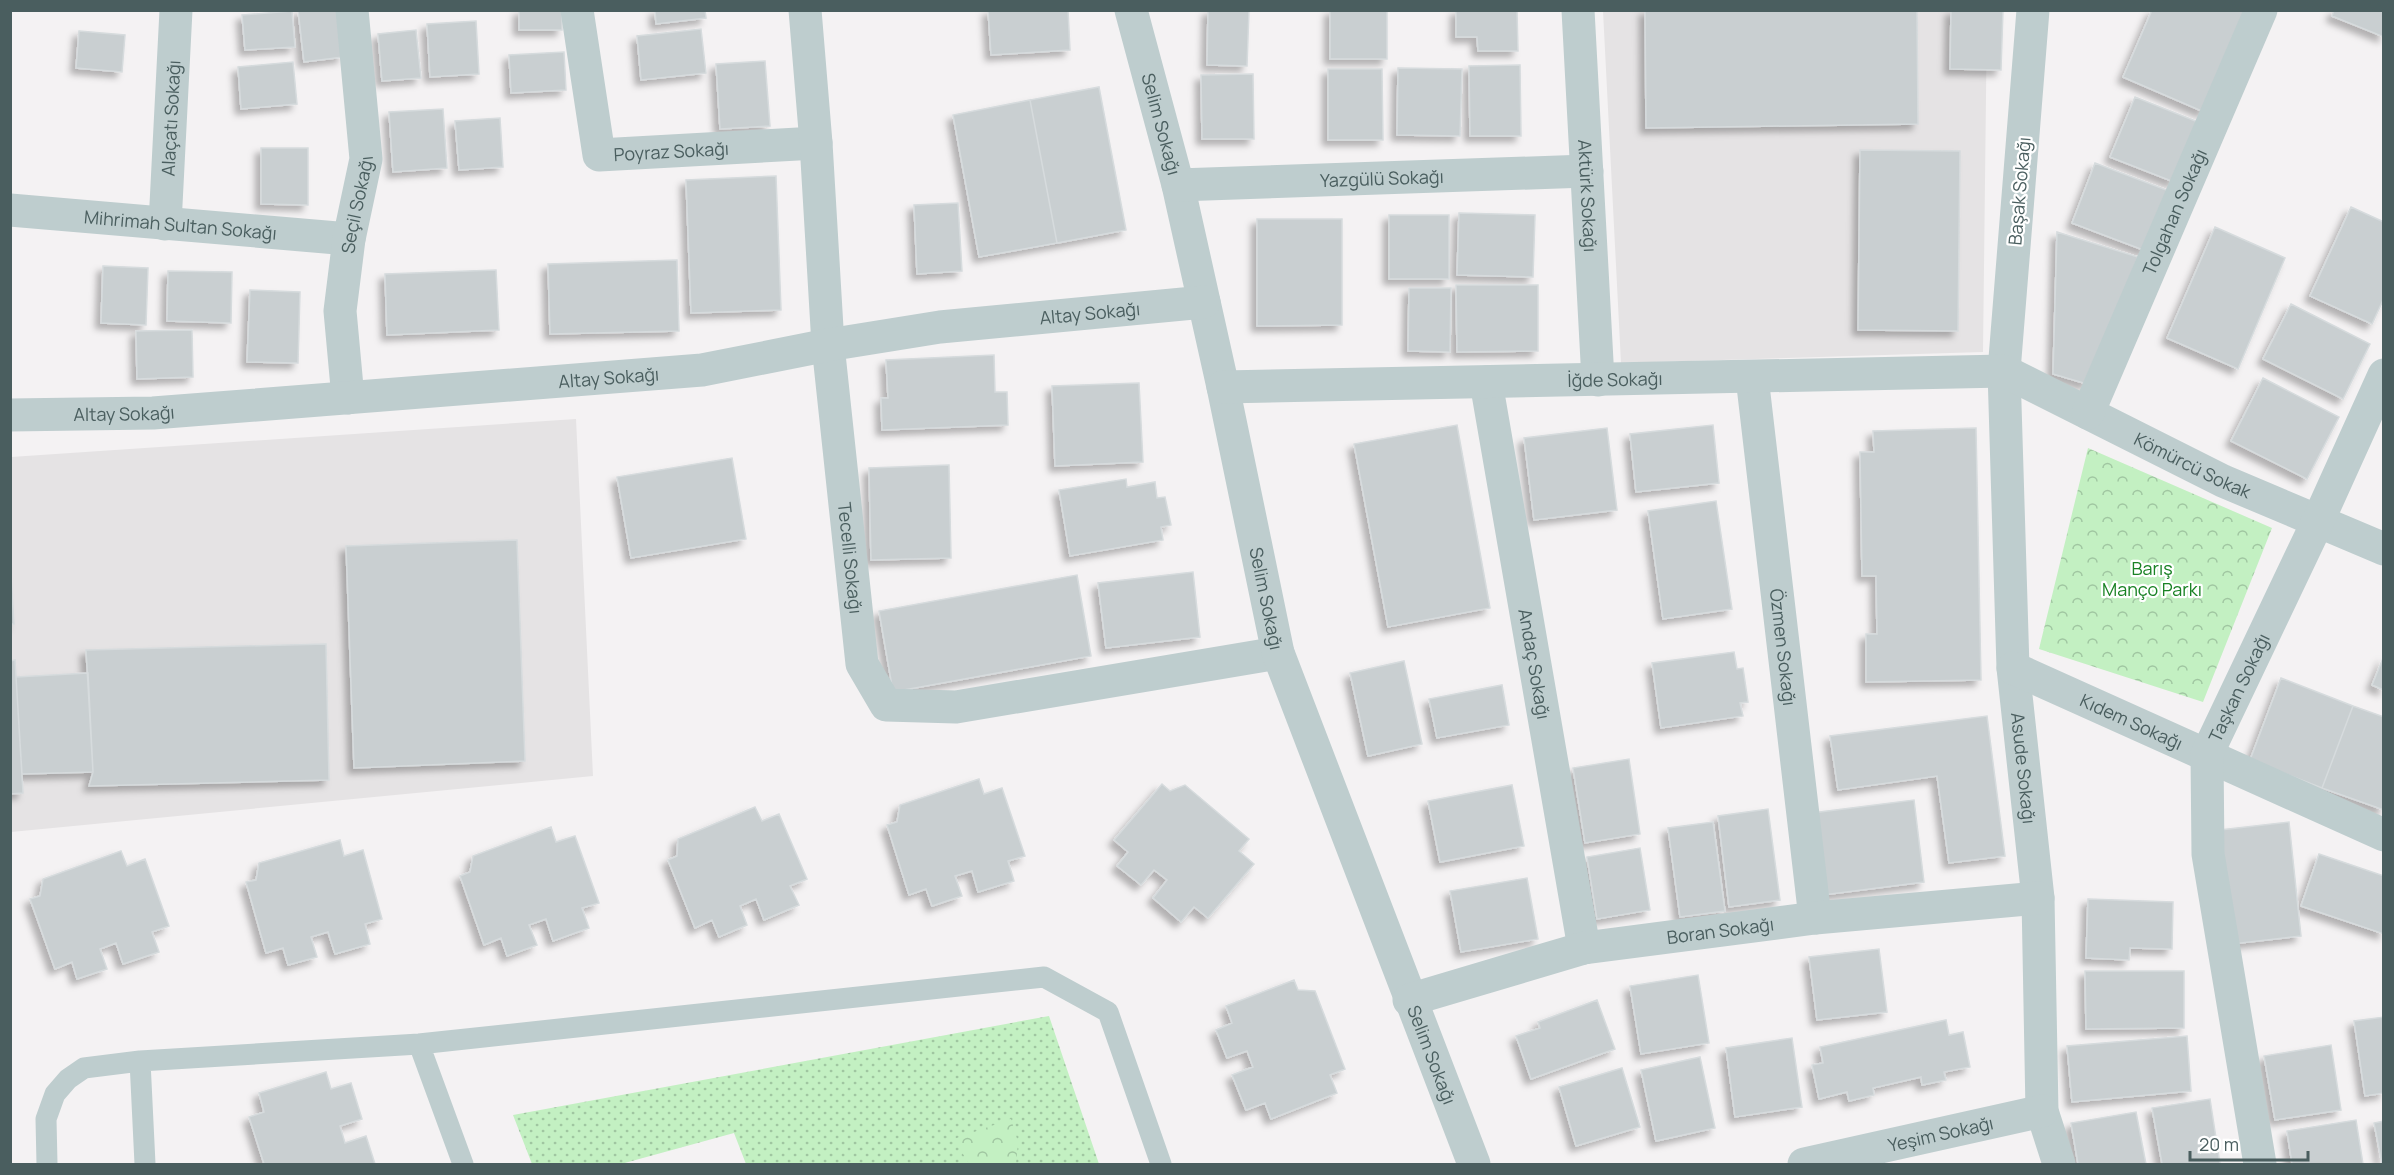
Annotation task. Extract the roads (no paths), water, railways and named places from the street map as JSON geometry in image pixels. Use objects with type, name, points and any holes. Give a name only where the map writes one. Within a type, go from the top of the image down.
[{"type":"street","name":"Alaçatı Sokağı","points":[[165,224],[176,10]]},
{"type":"street","name":"Seçil Sokağı","points":[[348,398],[340,311],[349,239],[366,159],[352,10]]},
{"type":"street","name":"Poyraz Sokağı","points":[[577,10],[599,155],[816,143]]},
{"type":"street","name":"Tecelli Sokağı","points":[[805,10],[816,143],[828,345],[862,664],[886,705],[956,707],[1278,653]]},
{"type":"street","name":"Selim Sokağı","points":[[1131,10],[1178,186],[1223,387],[1278,653],[1409,1000],[1474,1164]]},
{"type":"street","name":"Aktürk Sokağı","points":[[1578,10],[1598,380]]},
{"type":"street","name":"Başak Sokağı","points":[[2004,371],[2033,10]]},
{"type":"street","name":"Tolgahan Sokağı","points":[[2088,413],[2261,10]]},
{"type":"street","name":"Yazgülü Sokağı","points":[[1178,186],[1587,171]]},
{"type":"street","name":"Mihrimah Sultan Sokağı","points":[[10,210],[349,239]]},
{"type":"street","name":"Altay Sokağı","points":[[10,415],[153,413],[702,370],[828,345],[940,327],[1204,302]]},
{"type":"street","name":"İğde Sokağı","points":[[1223,387],[2004,371]]},
{"type":"street","name":"Kömürcü Sokak","points":[[2004,371],[2223,481],[2384,549]]},
{"type":"street","name":"Asude Sokağı","points":[[2004,371],[2013,668],[2038,898],[2042,1111],[2059,1164]]},
{"type":"street","name":"Taşkan Sokağı","points":[[2260,1164],[2208,854],[2207,754],[2318,521],[2384,375]]},
{"type":"street","name":"Özmen Sokağı","points":[[1752,376],[1815,918]]},
{"type":"street","name":"Andaç Sokağı","points":[[1486,382],[1584,948]]},
{"type":"street","name":"Kıdem Sokağı","points":[[2013,668],[2384,835]]},
{"type":"street","name":"Boran Sokağı","points":[[1409,1000],[1584,948],[1815,918],[2038,898]]},
{"type":"street","name":"Yeşim Sokağı","points":[[1804,1164],[2042,1111]]},
{"type":"lane","points":[[47,1164],[46,1119],[55,1094],[68,1079],[84,1068],[140,1061],[419,1044],[1044,977],[1108,1012],[1161,1164]]},
{"type":"lane","points":[[419,1044],[463,1164]]},
{"type":"lane","points":[[140,1061],[145,1164]]},
{"type":"park label","name":"Barış Manço Parkı","points":[[2152,578]]}]
